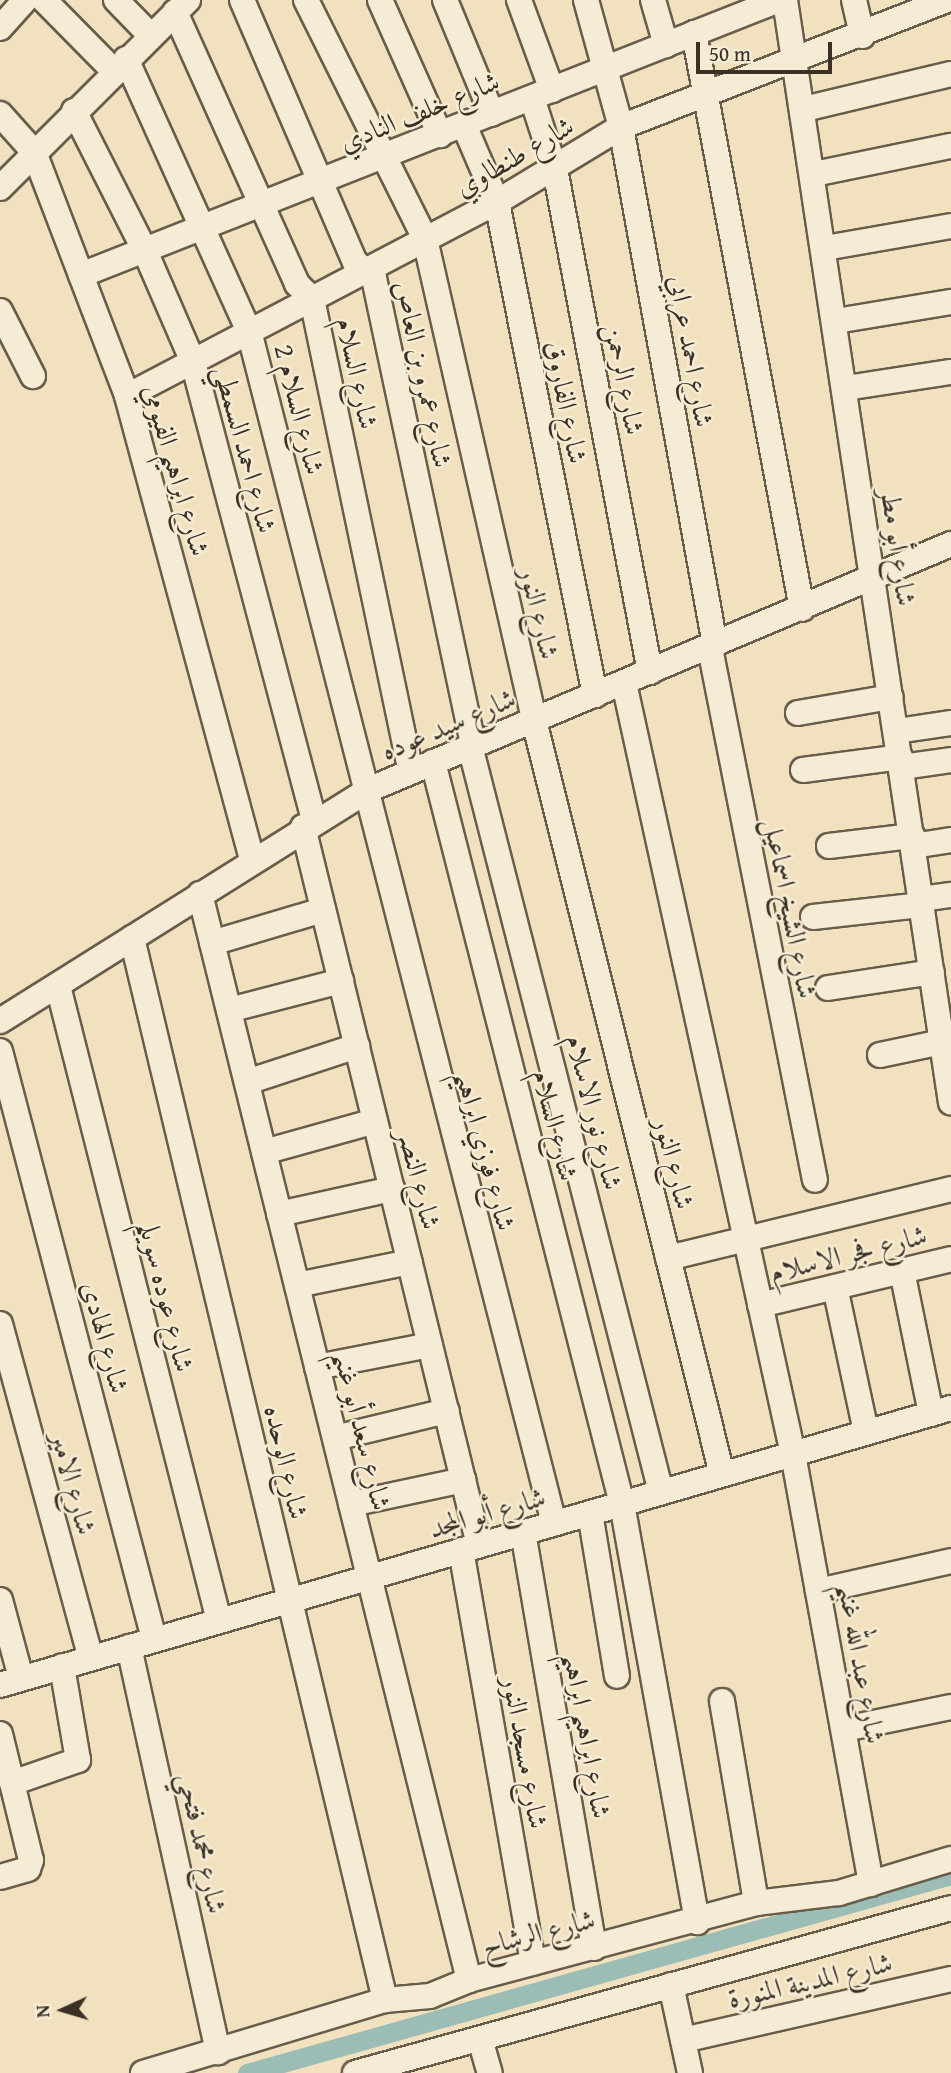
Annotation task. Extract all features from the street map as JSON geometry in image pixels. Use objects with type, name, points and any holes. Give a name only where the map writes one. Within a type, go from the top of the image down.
[{"type":"street","points":[[0,28],[25,0]]},
{"type":"street","name":"شارع السلام 2","points":[[44,0],[120,65],[205,228],[249,331],[368,790]]},
{"type":"street","points":[[116,0],[150,36]]},
{"type":"street","name":"شارع عمرو بن العاص","points":[[242,0],[355,262],[374,278],[472,745]]},
{"type":"street","name":"شارع النور","points":[[306,0],[387,156],[425,239],[534,720],[722,1474]]},
{"type":"street","points":[[380,0],[440,135]]},
{"type":"street","points":[[445,0],[492,114]]},
{"type":"street","name":"شارع الرحمن","points":[[519,0],[542,94],[650,672]]},
{"type":"street","name":"شارع احمد عرابي","points":[[586,0],[609,68],[621,127],[713,647]]},
{"type":"street","points":[[653,0],[666,45]]},
{"type":"street","name":"شارع خلف النادي","points":[[81,275],[666,45],[694,33],[720,11],[779,0]]},
{"type":"street","name":"شارع أبو مطر","points":[[785,0],[814,174],[922,902],[938,973],[947,1041],[951,1103]]},
{"type":"street","points":[[854,0],[862,36]]},
{"type":"street","name":"شارع طنطاوي","points":[[127,396],[497,202],[621,127],[706,90],[862,36],[946,0]]},
{"type":"street","points":[[3,179],[34,152],[182,6]]},
{"type":"street","name":"شارع السلام","points":[[182,6],[262,205],[297,284],[312,299],[422,767],[622,1504],[697,1922]]},
{"type":"street","points":[[694,33],[802,609]]},
{"type":"street","points":[[804,109],[951,74]]},
{"type":"street","name":"شارع احمد السمطي","points":[[74,111],[145,250],[193,362],[308,824]]},
{"type":"street","name":"شارع ابراهيم الفيومي","points":[[0,114],[34,152],[127,396],[252,860]]},
{"type":"street","name":"شارع الفاروق","points":[[464,125],[497,202],[594,695]]},
{"type":"street","points":[[814,174],[951,146]]},
{"type":"street","points":[[825,248],[951,226]]},
{"type":"street","points":[[836,321],[951,302]]},
{"type":"street","points":[[0,311],[33,376]]},
{"type":"street","points":[[846,388],[951,372]]},
{"type":"street","name":"شارع سيد عوده","points":[[0,1021],[308,824],[368,790],[713,647],[951,544]]},
{"type":"street","name":"شارع الشيخ اسماعيل","points":[[713,647],[815,1180]]},
{"type":"street","name":"شارع عبد الله غنيم","points":[[624,683],[793,1454],[872,1884]]},
{"type":"street","points":[[798,713],[891,697]]},
{"type":"street","points":[[897,731],[951,723]]},
{"type":"street","name":"شارع نور الاسلام","points":[[472,745],[661,1492]]},
{"type":"street","points":[[803,771],[951,760]]},
{"type":"street","name":"شارع فوزي ابراهيم","points":[[368,790],[445,1111],[554,1523]]},
{"type":"street","name":"شارع النصر","points":[[308,824],[323,910],[463,1480],[470,1548]]},
{"type":"street","points":[[829,846],[951,840]]},
{"type":"street","name":"شارع سعد أبو غنيم","points":[[200,894],[469,1980]]},
{"type":"street","points":[[813,917],[922,902],[951,895]]},
{"type":"street","points":[[212,943],[323,910]]},
{"type":"street","name":"شارع الوحده","points":[[132,938],[384,2000]]},
{"type":"street","points":[[828,988],[938,973]]},
{"type":"street","points":[[229,1010],[341,981]]},
{"type":"street","name":"شارع عوده سويلم","points":[[58,986],[219,1621]]},
{"type":"street","points":[[880,1055],[947,1041]]},
{"type":"street","points":[[247,1082],[357,1046]]},
{"type":"street","name":"شارع الهادى","points":[[0,1051],[154,1639]]},
{"type":"street","points":[[264,1152],[375,1121]]},
{"type":"street","points":[[279,1214],[392,1189]]},
{"type":"street","points":[[668,1258],[951,1189]]},
{"type":"street","name":"شارع فجر الاسلام","points":[[760,1305],[951,1259]]},
{"type":"street","points":[[297,1285],[410,1262]]},
{"type":"street","points":[[902,1271],[941,1411]]},
{"type":"street","points":[[835,1287],[866,1432]]},
{"type":"street","name":"شارع الامير","points":[[0,1324],[91,1658]]},
{"type":"street","points":[[317,1367],[430,1345]]},
{"type":"street","points":[[335,1438],[447,1411]]},
{"type":"street","name":"شارع أبو المجد","points":[[11,1681],[941,1411]]},
{"type":"street","points":[[351,1504],[463,1480]]},
{"type":"street","points":[[590,1513],[617,1676]]},
{"type":"street","name":"شارع ابراهيم ابراهيم","points":[[523,1532],[594,1948]]},
{"type":"street","name":"شارع مسجد النور","points":[[470,1548],[534,1964]]},
{"type":"street","points":[[818,1591],[951,1561]]},
{"type":"street","points":[[0,1600],[11,1681]]},
{"type":"street","name":"شارع محمد فتحي","points":[[129,1647],[218,2052]]},
{"type":"street","points":[[10,1799],[78,1760],[62,1667]]},
{"type":"street","points":[[722,1701],[756,1903]]},
{"type":"street","points":[[844,1729],[951,1707]]},
{"type":"street","points":[[0,1737],[10,1799],[31,1864],[25,1871],[0,1877]]},
{"type":"street","name":"شارع الرشاح","points":[[143,2073],[384,2000],[430,1997],[469,1980],[697,1922],[756,1903],[872,1884],[951,1859]]},
{"type":"street","points":[[362,2072],[421,2064],[480,2039],[951,1908]]},
{"type":"street","name":"شارع المدينة المنورة","points":[[682,2040],[951,1979]]},
{"type":"street","points":[[671,1985],[690,2073]]},
{"type":"street","points":[[480,2039],[490,2073]]},
{"type":"waterway","points":[[247,2073],[951,1875]]}]
